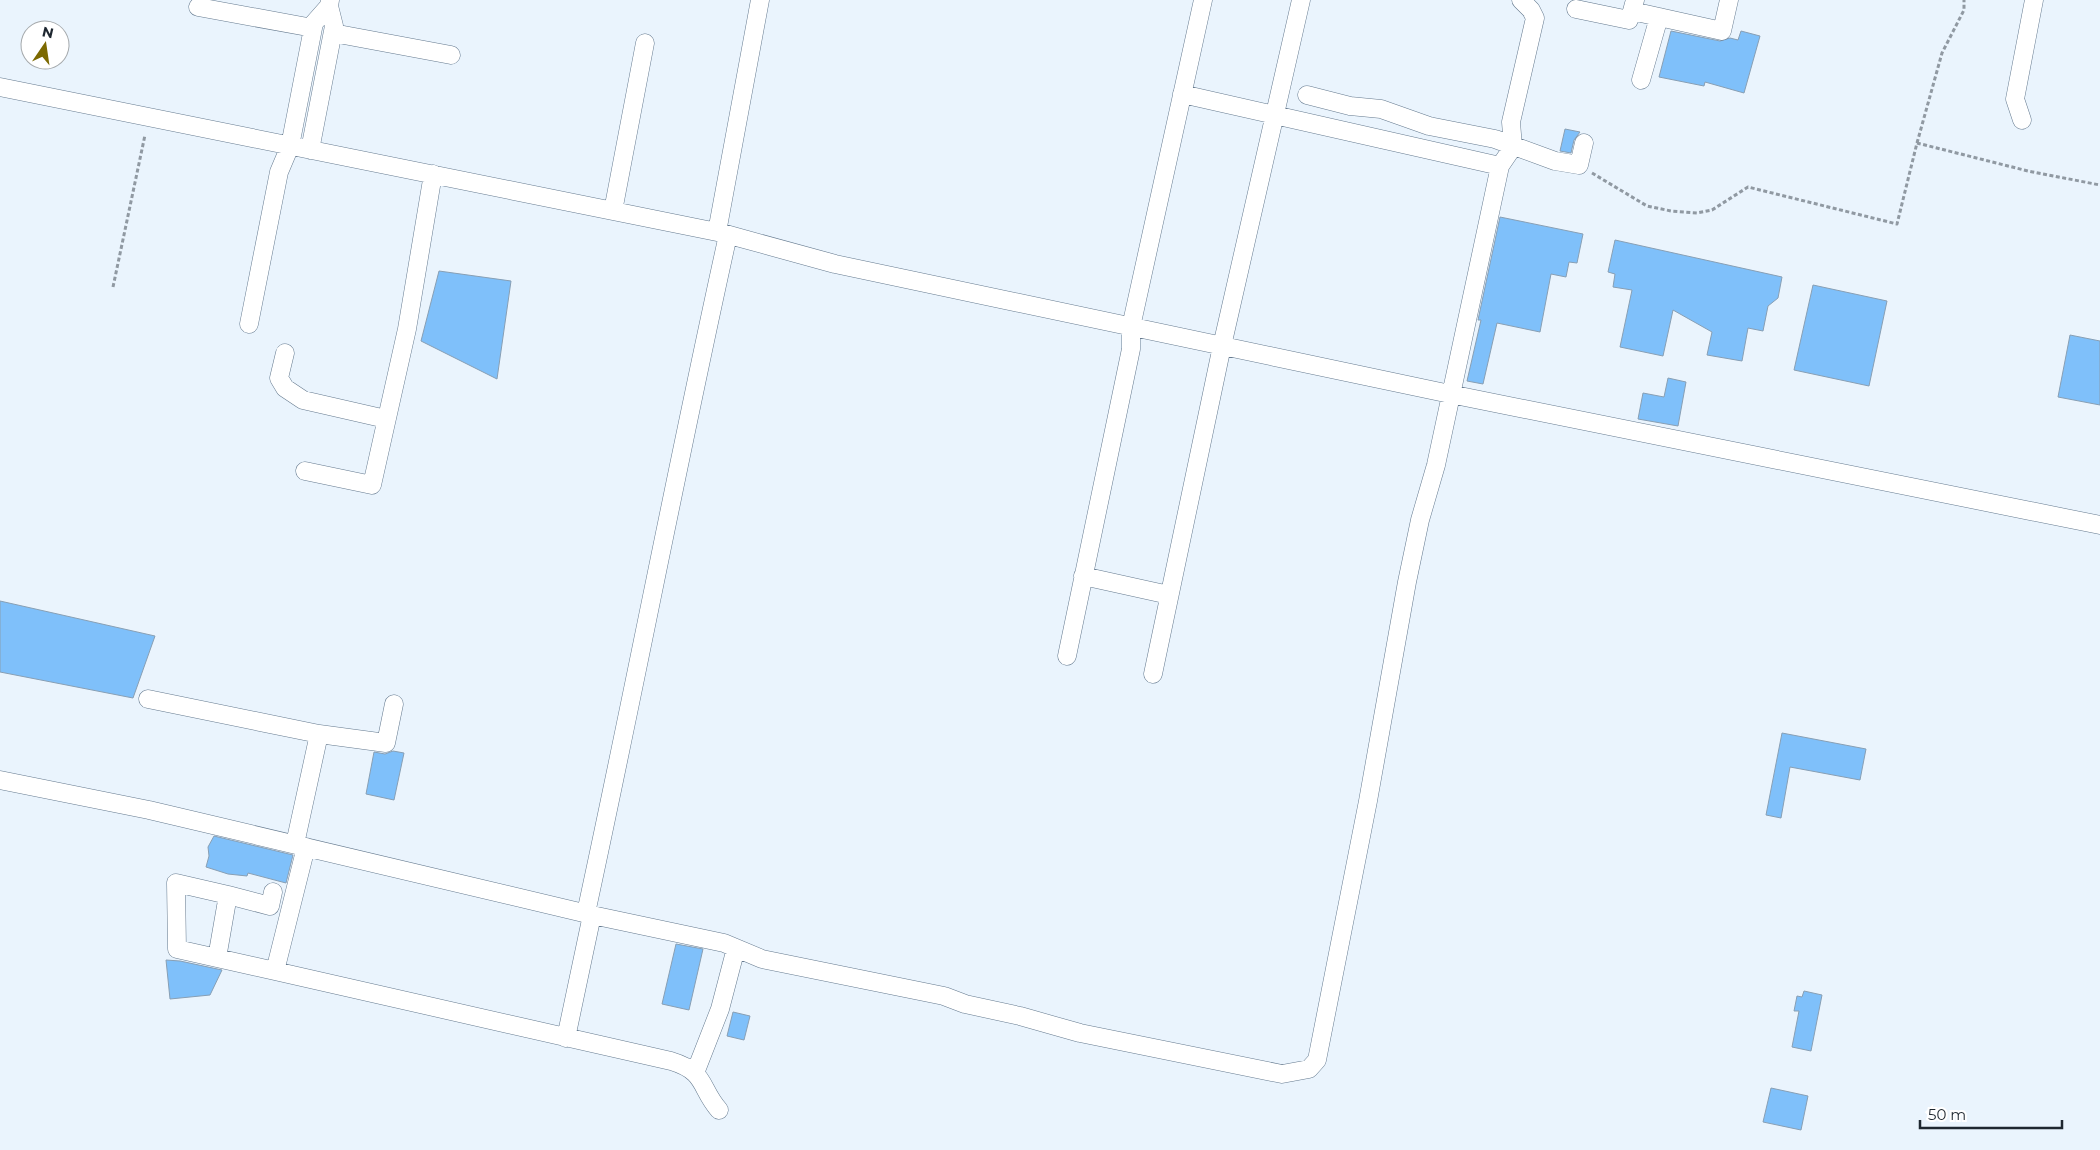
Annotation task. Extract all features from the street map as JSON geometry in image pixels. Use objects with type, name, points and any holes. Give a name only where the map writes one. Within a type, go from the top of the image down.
[{"type":"street","points":[[566,1038],[722,233],[760,0]]},
{"type":"street","points":[[1066,656],[1131,350],[1131,327],[1203,0]]},
{"type":"street","points":[[1153,674],[1222,346],[1300,0]]},
{"type":"street","points":[[0,780],[149,810],[589,914],[724,943],[762,959],[944,996],[965,1004],[1020,1016],[1080,1033],[1282,1074],[1309,1069],[1317,1060],[1368,801],[1407,582],[1420,520],[1436,465],[1500,166],[1513,146],[1510,122],[1535,18],[1522,0]]},
{"type":"street","points":[[1576,9],[1629,20],[1633,6],[1659,17],[1722,31],[1729,0]]},
{"type":"street","points":[[2022,120],[2015,99],[2034,0]]},
{"type":"street","points":[[249,324],[279,172],[290,146],[314,23],[330,3]]},
{"type":"street","points":[[310,150],[334,26],[330,3]]},
{"type":"street","points":[[198,7],[313,28]]},
{"type":"street","points":[[1641,80],[1659,17]]},
{"type":"street","points":[[333,33],[451,55]]},
{"type":"street","points":[[613,211],[645,43]]},
{"type":"street","points":[[0,87],[722,233],[835,264],[1450,394],[2100,524]]},
{"type":"street","points":[[1182,94],[1500,166]]},
{"type":"street","points":[[1307,95],[1350,106],[1381,109],[1428,126],[1488,137],[1555,161],[1579,165],[1584,143]]},
{"type":"street","points":[[305,471],[372,485],[407,329],[433,174]]},
{"type":"street","points":[[285,353],[279,378],[285,388],[303,400],[386,419]]},
{"type":"street","points":[[1083,576],[1170,594]]},
{"type":"street","points":[[148,699],[320,734],[386,743],[394,704]]},
{"type":"street","points":[[275,971],[320,734]]},
{"type":"street","points":[[273,892],[270,906],[176,883],[177,949],[672,1061],[689,1068],[702,1079],[712,1103],[718,1110]]},
{"type":"street","points":[[217,958],[228,895]]},
{"type":"street","points":[[695,1073],[720,1008],[736,948]]},
{"type":"path","points":[[1579,165],[1647,206],[1671,211],[1696,213],[1712,210],[1748,186],[1897,224],[1942,53],[1964,10],[1964,0]]},
{"type":"path","points":[[113,287],[148,117]]},
{"type":"path","points":[[1917,143],[2028,171],[2100,185]]},
{"type":"building","points":[[1671,31],[1720,41],[1730,38],[1738,40],[1741,31],[1760,36],[1744,93],[1705,82],[1704,86],[1659,77]]},
{"type":"building","points":[[1565,129],[1580,132],[1574,140],[1571,153],[1560,151]]},
{"type":"building","points":[[1500,217],[1583,234],[1577,263],[1569,262],[1566,277],[1551,274],[1540,332],[1497,323],[1483,384],[1467,381],[1481,320],[1478,320]]},
{"type":"building","points":[[1615,240],[1782,277],[1778,298],[1768,306],[1763,331],[1748,328],[1742,361],[1707,355],[1712,332],[1673,310],[1663,356],[1620,347],[1632,290],[1613,287],[1615,274],[1608,272]]},
{"type":"building","points":[[439,271],[511,281],[497,379],[421,341]]},
{"type":"building","points":[[1813,285],[1887,301],[1869,386],[1794,370]]},
{"type":"building","points":[[2070,335],[2100,341],[2100,405],[2058,397]]},
{"type":"building","points":[[1668,378],[1686,382],[1678,426],[1638,419],[1643,393],[1664,397]]},
{"type":"building","points":[[0,601],[155,636],[133,698],[0,672]]},
{"type":"building","points":[[1782,733],[1866,749],[1860,780],[1790,767],[1781,818],[1766,815]]},
{"type":"building","points":[[393,751],[404,753],[394,800],[366,794],[374,752],[385,754]]},
{"type":"building","points":[[214,836],[293,855],[286,883],[248,873],[247,876],[228,874],[206,867],[209,856],[208,847]]},
{"type":"building","points":[[676,944],[703,949],[689,1010],[662,1004]]},
{"type":"building","points":[[166,960],[222,970],[210,995],[170,999]]},
{"type":"building","points":[[1804,991],[1822,995],[1811,1051],[1792,1047],[1799,1011],[1794,1011],[1797,996],[1802,997]]},
{"type":"building","points":[[733,1012],[750,1016],[744,1040],[727,1036]]},
{"type":"building","points":[[1771,1088],[1808,1096],[1801,1130],[1763,1122]]}]
